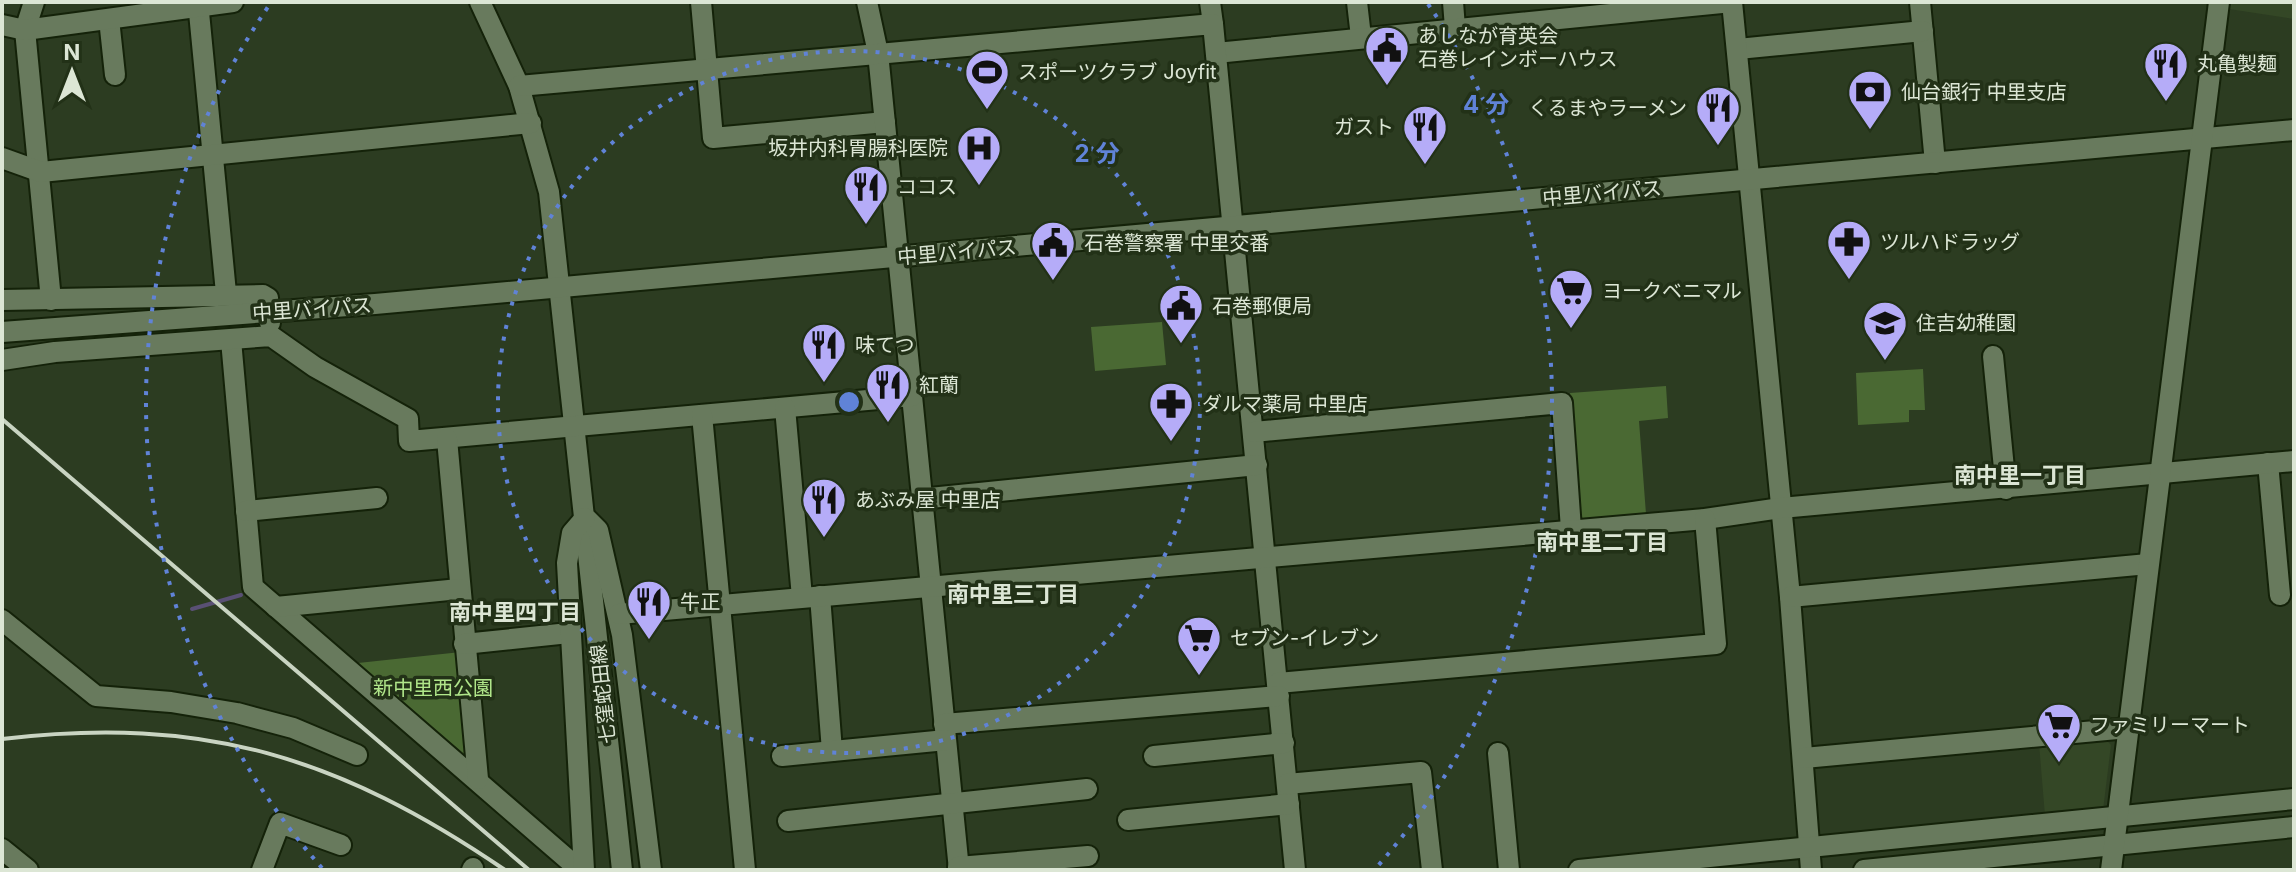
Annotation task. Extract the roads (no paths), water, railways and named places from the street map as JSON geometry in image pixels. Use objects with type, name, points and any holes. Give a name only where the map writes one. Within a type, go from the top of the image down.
[{"type":"street","points":[[34,2],[25,30],[51,300]]},
{"type":"street","points":[[2,25],[25,30],[199,4],[233,2]]},
{"type":"street","name":"七窪蛇田線","points":[[480,2],[519,86],[549,192],[622,870]]},
{"type":"street","points":[[701,2],[713,138],[885,122]]},
{"type":"street","points":[[867,2],[878,53],[958,868],[1088,856]]},
{"type":"street","points":[[1210,2],[1295,870]]},
{"type":"street","points":[[1357,2],[1361,37]]},
{"type":"street","points":[[1453,2],[1455,28]]},
{"type":"street","points":[[1216,53],[1455,28],[1549,11],[1732,2],[1790,597],[1811,870]]},
{"type":"street","points":[[1920,2],[1935,163]]},
{"type":"street","points":[[2111,870],[2219,2]]},
{"type":"street","points":[[199,4],[226,293]]},
{"type":"street","points":[[109,19],[115,75]]},
{"type":"street","points":[[519,86],[1213,24]]},
{"type":"street","points":[[1738,49],[1923,31]]},
{"type":"street","points":[[2,158],[41,172],[531,123]]},
{"type":"street","name":"中里バイパス","points":[[2,332],[560,288],[2294,130]]},
{"type":"street","points":[[2,300],[226,293],[263,295],[268,298],[271,336]]},
{"type":"street","points":[[2,360],[55,352],[271,336],[315,367],[408,419],[409,441],[912,396]]},
{"type":"street","points":[[231,340],[253,587],[582,870]]},
{"type":"street","points":[[1993,356],[2006,489]]},
{"type":"street","points":[[1254,432],[1562,403],[1571,529]]},
{"type":"street","points":[[785,408],[832,751]]},
{"type":"street","points":[[702,415],[745,870]]},
{"type":"street","points":[[447,439],[478,779]]},
{"type":"street","points":[[619,614],[1705,519],[1781,508],[2294,461]]},
{"type":"street","points":[[2268,463],[2280,595]]},
{"type":"street","points":[[920,499],[1257,465]]},
{"type":"street","points":[[246,511],[377,498]]},
{"type":"street","points":[[782,756],[1278,689],[1716,644],[1705,519]]},
{"type":"street","points":[[582,870],[567,563],[572,533],[586,528],[598,530],[619,614],[651,870]]},
{"type":"street","points":[[1790,597],[2148,564]]},
{"type":"street","points":[[276,607],[459,589]]},
{"type":"street","points":[[2,620],[96,696],[171,702],[237,713],[293,728],[357,755]]},
{"type":"street","points":[[464,644],[569,633]]},
{"type":"street","points":[[1804,758],[2128,728]]},
{"type":"street","points":[[1154,756],[1284,743]]},
{"type":"street","points":[[1498,753],[1509,870]]},
{"type":"street","points":[[1128,820],[1421,772],[1432,870]]},
{"type":"street","points":[[788,821],[1087,789]]},
{"type":"street","points":[[1579,870],[2294,799]]},
{"type":"street","points":[[262,870],[280,823],[341,845]]},
{"type":"street","points":[[1864,870],[2294,827]]},
{"type":"street","points":[[2,849],[28,870]]},
{"type":"waterway","points":[[192,609],[241,595]]},
{"type":"railway","points":[[2,419],[529,870]]},
{"type":"railway","points":[[2,739],[75,733],[142,733],[206,740],[267,753],[385,798],[505,870]]},
{"type":"place","name":"あしなが育英会 石巻レインボーハウス","points":[[1387,87]]},
{"type":"place","name":"丸亀製麺","points":[[2166,103]]},
{"type":"place","name":"スポーツクラブ Joyfit","points":[[987,111]]},
{"type":"place","name":"仙台銀行 中里支店","points":[[1870,131]]},
{"type":"place","name":"くるまやラーメン","points":[[1718,147]]},
{"type":"place","name":"ガスト","points":[[1425,166]]},
{"type":"place","name":"坂井内科胃腸科医院","points":[[979,187]]},
{"type":"place","name":"ココス","points":[[866,226]]},
{"type":"place","name":"ツルハドラッグ","points":[[1849,281]]},
{"type":"place","name":"石巻警察署 中里交番","points":[[1053,282]]},
{"type":"place","name":"ヨークベニマル","points":[[1571,330]]},
{"type":"place","name":"石巻郵便局","points":[[1181,345]]},
{"type":"place","name":"住吉幼稚園","points":[[1885,362]]},
{"type":"place","name":"味てつ","points":[[824,384]]},
{"type":"place","name":"紅蘭","points":[[888,424]]},
{"type":"place","name":"ダルマ薬局 中里店","points":[[1171,443]]},
{"type":"place","name":"あぶみ屋 中里店","points":[[824,539]]},
{"type":"place","name":"牛正","points":[[649,641]]},
{"type":"place","name":"セブン-イレブン","points":[[1199,677]]},
{"type":"place","name":"ファミリーマート","points":[[2059,764]]},
{"type":"district","name":"南中里一丁目","points":[[2020,475]]},
{"type":"district","name":"南中里二丁目","points":[[1602,542]]},
{"type":"district","name":"南中里三丁目","points":[[1013,594]]},
{"type":"district","name":"南中里四丁目","points":[[515,612]]},
{"type":"park label","name":"新中里西公園","points":[[433,688]]}]
